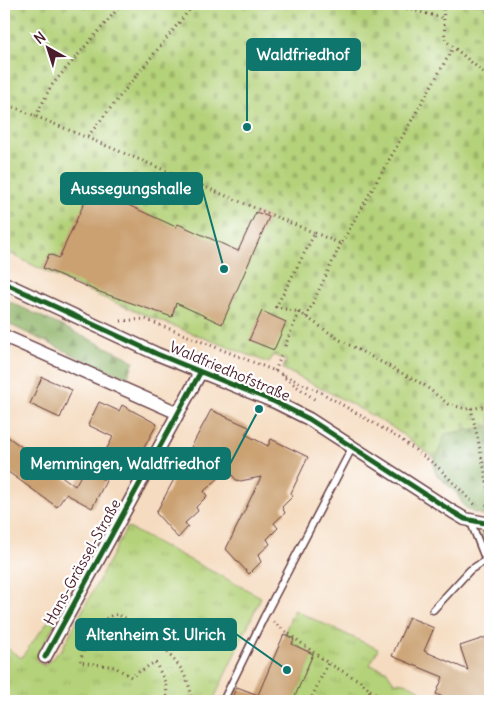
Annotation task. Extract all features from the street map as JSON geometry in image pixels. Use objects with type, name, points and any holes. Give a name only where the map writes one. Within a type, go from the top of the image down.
[{"type":"street","name":"Waldfriedhofstraße","points":[[4,283],[200,373],[274,402],[309,419],[434,500],[470,520],[490,524]]},
{"type":"street","points":[[4,336],[178,413]]},
{"type":"street","name":"Hans-Grässel-Straße","points":[[45,657],[200,373]]},
{"type":"lane","points":[[223,701],[264,617],[353,446]]},
{"type":"lane","points":[[470,520],[490,571]]},
{"type":"lane","points":[[433,610],[470,570],[486,560]]},
{"type":"path","points":[[36,116],[52,86],[122,4]]},
{"type":"path","points":[[88,136],[194,4]]},
{"type":"path","points":[[398,4],[404,8],[444,18]]},
{"type":"path","points":[[443,4],[445,40],[490,78]]},
{"type":"path","points":[[443,9],[447,4]]},
{"type":"path","points":[[306,317],[342,244],[454,48]]},
{"type":"path","points":[[4,103],[88,136],[342,244]]},
{"type":"path","points":[[315,233],[276,307],[299,312],[340,340],[424,385],[448,404],[471,408],[490,406]]},
{"type":"path","points":[[285,346],[299,312]]},
{"type":"path","points":[[112,317],[127,322],[145,319],[275,370],[322,393],[399,438],[444,472],[479,509]]},
{"type":"path","points":[[275,370],[282,354]]},
{"type":"path","points":[[275,370],[316,401]]},
{"type":"path","points":[[471,408],[490,496]]},
{"type":"path","points":[[490,500],[486,506],[490,515]]},
{"type":"path","points":[[166,701],[168,691],[166,682],[155,662],[132,677],[115,667],[80,662],[82,653],[99,625],[105,619],[114,614],[126,616],[144,631],[180,667],[191,691],[192,701]]},
{"type":"path","points":[[264,617],[313,650],[328,664],[360,681],[370,690],[390,701]]},
{"type":"path","points":[[310,701],[328,664]]},
{"type":"path","points":[[366,701],[370,690]]},
{"type":"green space","points":[[4,4],[490,4],[490,426],[445,434],[436,459],[392,427],[283,369],[286,360],[273,355],[269,363],[168,324],[101,297],[4,250]]},
{"type":"green space","points":[[4,299],[125,356],[134,362],[128,376],[108,371],[4,322]]},
{"type":"green space","points":[[490,426],[490,517],[472,512],[464,506],[457,494],[436,474],[433,464],[445,434]]},
{"type":"green space","points":[[127,527],[261,597],[213,701],[204,701],[191,696],[188,701],[4,701],[4,646],[21,658],[52,616],[56,621],[36,660],[44,666],[62,649]]},
{"type":"green space","points":[[484,530],[490,531],[490,557],[481,534]]},
{"type":"green space","points":[[294,610],[378,649],[370,665],[386,670],[394,682],[414,686],[427,701],[293,701],[313,654],[292,644],[294,639],[284,634]]},
{"type":"building","points":[[91,188],[176,227],[178,224],[238,251],[256,212],[269,217],[222,324],[176,303],[172,317],[97,291],[43,268],[49,254],[59,258]]},
{"type":"building","points":[[262,311],[286,322],[274,350],[249,340]]},
{"type":"building","points":[[42,377],[72,390],[60,418],[30,404]]},
{"type":"building","points":[[99,402],[119,411],[122,405],[157,424],[133,468],[105,452],[113,437],[88,425]]},
{"type":"building","points":[[211,410],[249,427],[245,434],[268,446],[271,439],[308,457],[291,493],[293,496],[282,507],[285,513],[274,523],[278,528],[267,539],[270,544],[258,555],[261,562],[249,574],[226,549],[261,477],[240,481],[236,480],[228,470],[204,491],[207,496],[196,507],[198,511],[185,523],[188,527],[178,538],[156,513]]},
{"type":"building","points":[[4,434],[75,486],[84,470],[106,481],[92,508],[66,494],[57,507],[4,469]]},
{"type":"building","points":[[409,617],[434,628],[424,651],[468,670],[460,646],[490,636],[490,701],[453,701],[436,694],[443,677],[392,656]]},
{"type":"building","points":[[284,634],[294,639],[292,644],[313,654],[293,701],[230,701],[237,687],[258,695]]},
{"type":"cycle path","points":[[4,283],[157,354],[275,402],[309,419],[465,519],[490,524]]},
{"type":"cycle path","points":[[45,657],[200,373]]},
{"type":"place","name":"Waldfriedhof","points":[[247,127]]},
{"type":"place","name":"Aussegungshalle","points":[[224,269]]},
{"type":"place","name":"Memmingen, Waldfriedhof","points":[[259,409]]},
{"type":"place","name":"Altenheim St. Ulrich","points":[[287,670]]}]
